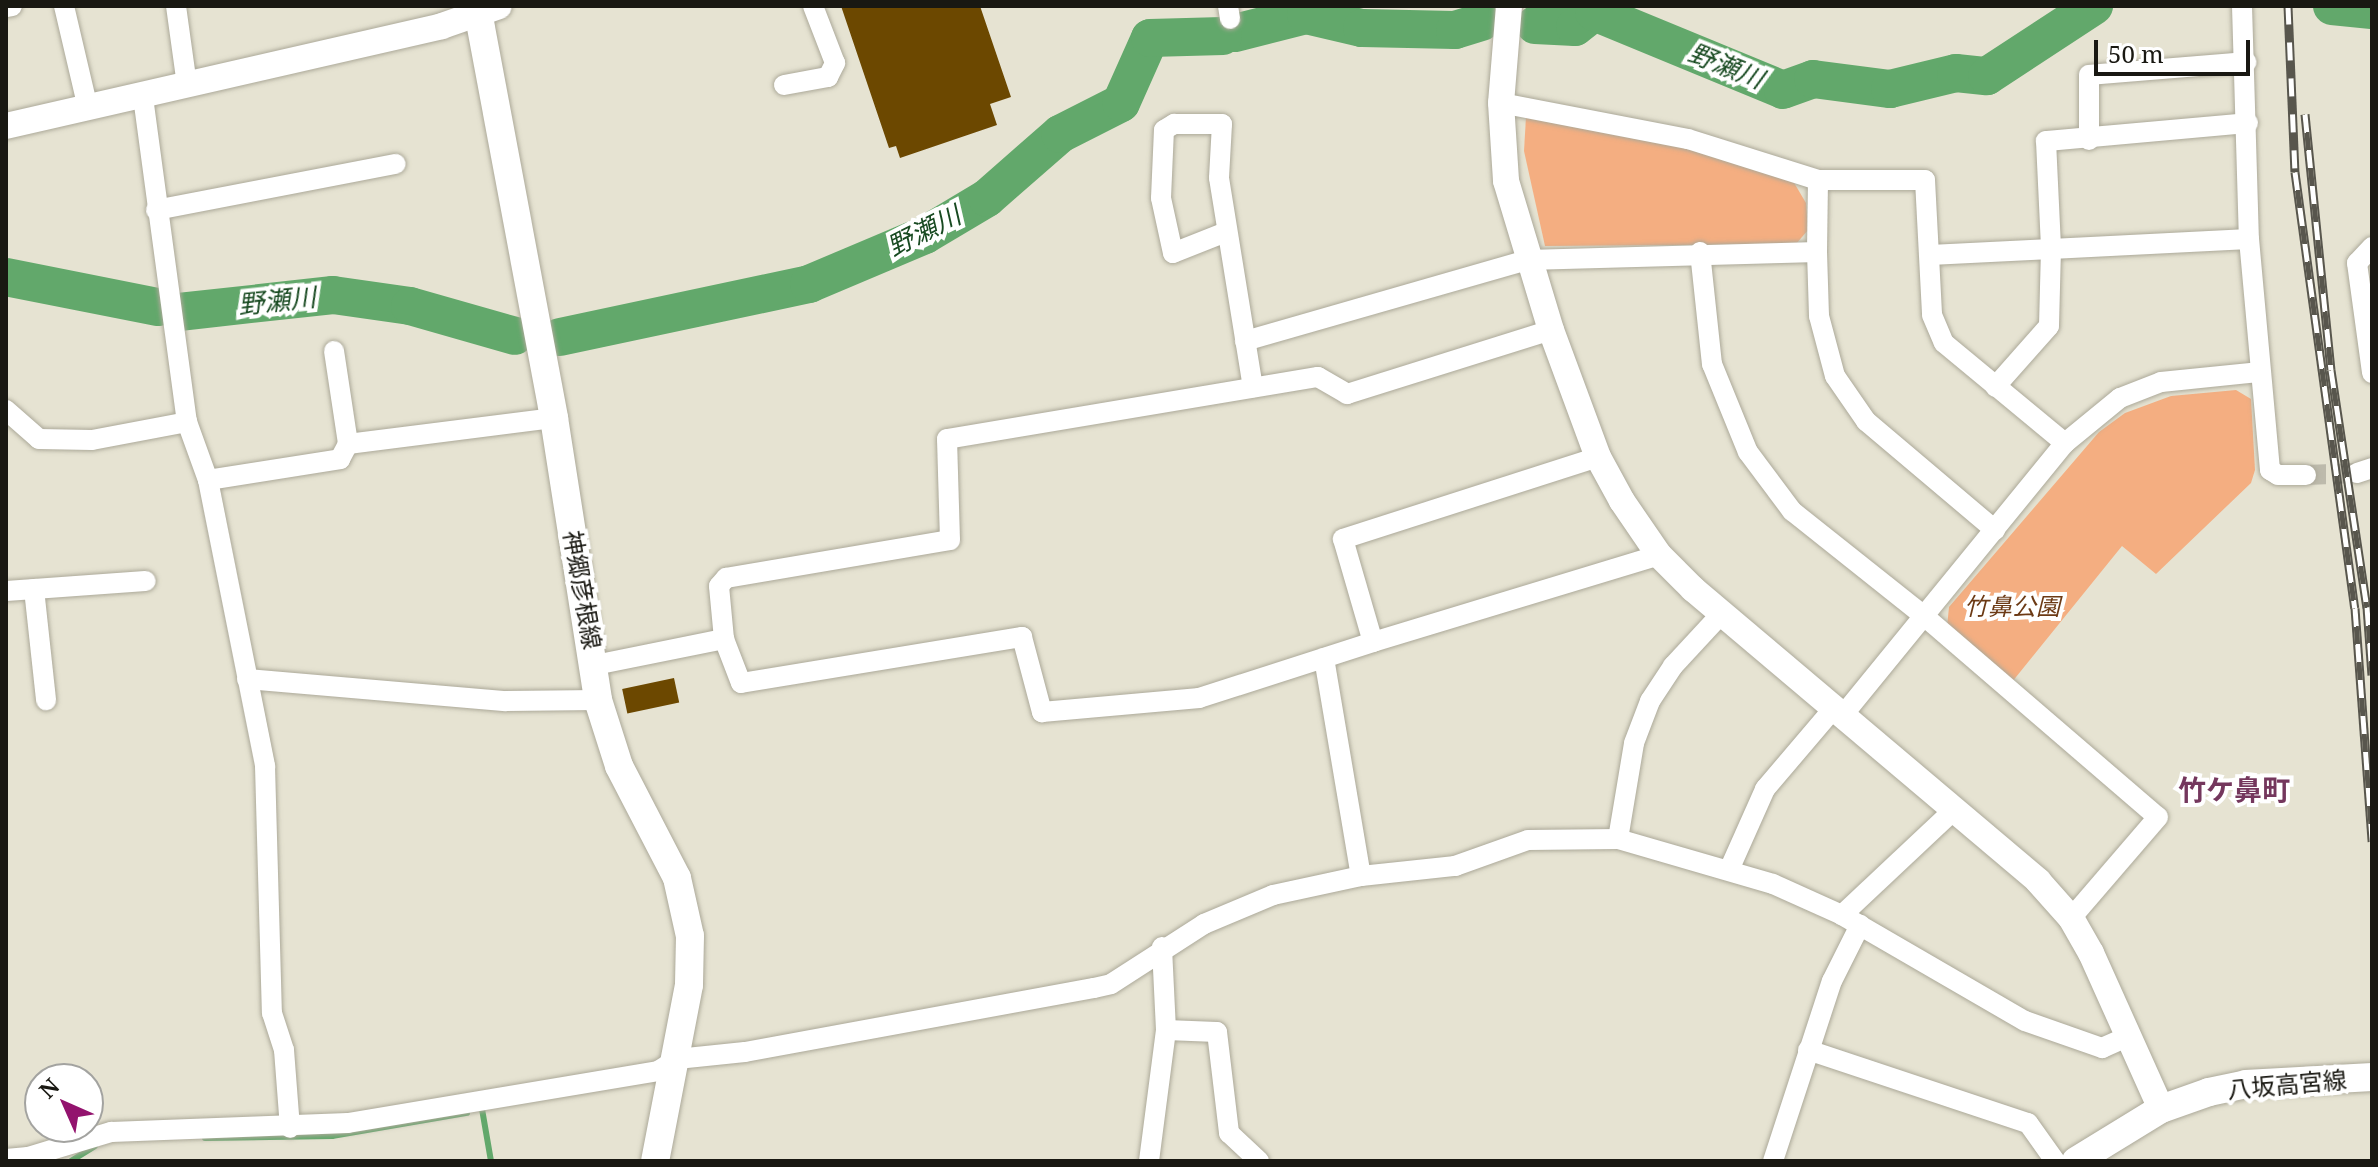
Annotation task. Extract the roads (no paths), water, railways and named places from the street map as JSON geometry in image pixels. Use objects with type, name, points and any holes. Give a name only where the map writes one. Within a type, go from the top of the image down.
[{"type":"main road","name":"神郷彦根線","points":[[485,9],[595,665],[598,700],[619,766],[677,878],[690,936],[689,985],[655,1161]]},
{"type":"main road","name":"八坂高宮線","points":[[2076,1161],[2161,1109],[2246,1084],[2372,1077]]},
{"type":"street","points":[[6,7],[12,6]]},
{"type":"street","points":[[64,6],[88,108]]},
{"type":"street","points":[[176,6],[187,85]]},
{"type":"street","points":[[784,85],[828,77],[835,63],[813,6]]},
{"type":"street","points":[[1509,6],[1501,103],[1506,181],[1551,330],[1598,457],[1659,555],[1838,712],[1956,808],[2038,881],[2071,918],[2161,1109]]},
{"type":"street","points":[[2242,6],[2248,123],[2249,239],[2270,470],[2278,475],[2306,475]]},
{"type":"street","points":[[6,126],[143,97],[485,9]]},
{"type":"street","points":[[2089,140],[2089,75],[2246,62]]},
{"type":"street","points":[[143,97],[187,422],[208,480],[265,766],[272,1013],[284,1050],[290,1128]]},
{"type":"street","points":[[1501,103],[1688,139],[1818,180],[1925,180],[1932,315],[1944,343],[2065,443]]},
{"type":"street","points":[[1995,387],[2049,326],[2051,249],[2046,141],[2089,140],[2248,123]]},
{"type":"street","points":[[1226,232],[1173,253],[1161,198],[1164,130],[1174,124],[1222,124],[1219,178],[1253,387]]},
{"type":"street","points":[[156,210],[396,164]]},
{"type":"street","points":[[1818,180],[1819,316],[1835,376],[1866,421],[1995,530]]},
{"type":"street","points":[[1930,255],[2249,239]]},
{"type":"street","points":[[2372,247],[2357,263],[2372,373]]},
{"type":"street","points":[[1245,341],[1528,260],[1700,252],[1817,252]]},
{"type":"street","points":[[1700,252],[1712,364],[1748,452],[1792,511],[1924,616],[2158,817],[2071,918]]},
{"type":"street","points":[[1551,330],[1347,394],[1318,377],[947,439],[950,540],[726,578],[719,586],[724,639],[741,683],[1022,637],[1042,712],[1199,698],[1659,555]]},
{"type":"street","points":[[208,480],[340,459],[348,444],[334,351]]},
{"type":"street","points":[[1729,870],[1765,789],[1924,616],[2065,443],[2120,398],[2161,382],[2260,372]]},
{"type":"street","points":[[6,410],[39,439],[92,440],[187,422]]},
{"type":"street","points":[[348,444],[554,418]]},
{"type":"street","points":[[1373,642],[1343,539],[1598,457]]},
{"type":"street","points":[[6,591],[146,581]]},
{"type":"street","points":[[34,589],[46,700]]},
{"type":"street","points":[[1618,839],[1634,743],[1650,701],[1673,666],[1722,613]]},
{"type":"street","points":[[595,665],[724,639]]},
{"type":"street","points":[[1324,658],[1361,876]]},
{"type":"street","points":[[247,679],[506,701],[598,700]]},
{"type":"street","points":[[1842,915],[1956,808]]},
{"type":"street","points":[[6,1159],[28,1157],[111,1132],[290,1128],[658,1071],[677,1059],[745,1052],[1102,986],[1162,947],[1273,895],[1361,876],[1455,866],[1528,840],[1618,839],[1729,870],[1842,915],[2025,1021],[2102,1048],[2129,1036]]},
{"type":"street","points":[[1773,1161],[1832,981],[1860,925]]},
{"type":"street","points":[[1149,1161],[1166,1030],[1162,947]]},
{"type":"street","points":[[1166,1030],[1217,1032],[1229,1133],[1259,1161]]},
{"type":"street","points":[[1808,1050],[2028,1123],[2055,1161]]},
{"type":"waterway","name":"野瀬川","points":[[1535,25],[1575,27],[1594,12],[1783,90],[1813,79],[1890,89],[1956,73],[1987,76],[2094,6]]},
{"type":"waterway","name":"野瀬川","points":[[2332,6],[2372,10]]},
{"type":"waterway","name":"野瀬川","points":[[1235,33],[1306,15],[1362,28],[1455,30],[1482,22]]},
{"type":"waterway","name":"野瀬川","points":[[560,337],[809,284],[925,235],[987,198],[1060,134],[1121,103],[1150,38],[1223,36]]},
{"type":"waterway","name":"野瀬川","points":[[6,277],[158,307]]},
{"type":"waterway","name":"野瀬川","points":[[179,312],[333,295],[410,306],[515,336]]},
{"type":"waterway","points":[[482,1109],[491,1161]]},
{"type":"waterway","points":[[205,1138],[332,1136],[467,1113]]},
{"type":"waterway","points":[[71,1161],[95,1146]]},
{"type":"tunnel","points":[[2306,475],[2357,473]]},
{"type":"railway","points":[[2288,6],[2295,172],[2355,608],[2372,841]]},
{"type":"railway","points":[[2305,114],[2331,370],[2367,607],[2372,675]]},
{"type":"district","name":"竹ケ鼻町","points":[[2234,789]]},
{"type":"park label","name":"竹鼻公園","points":[[2012,606]]}]
